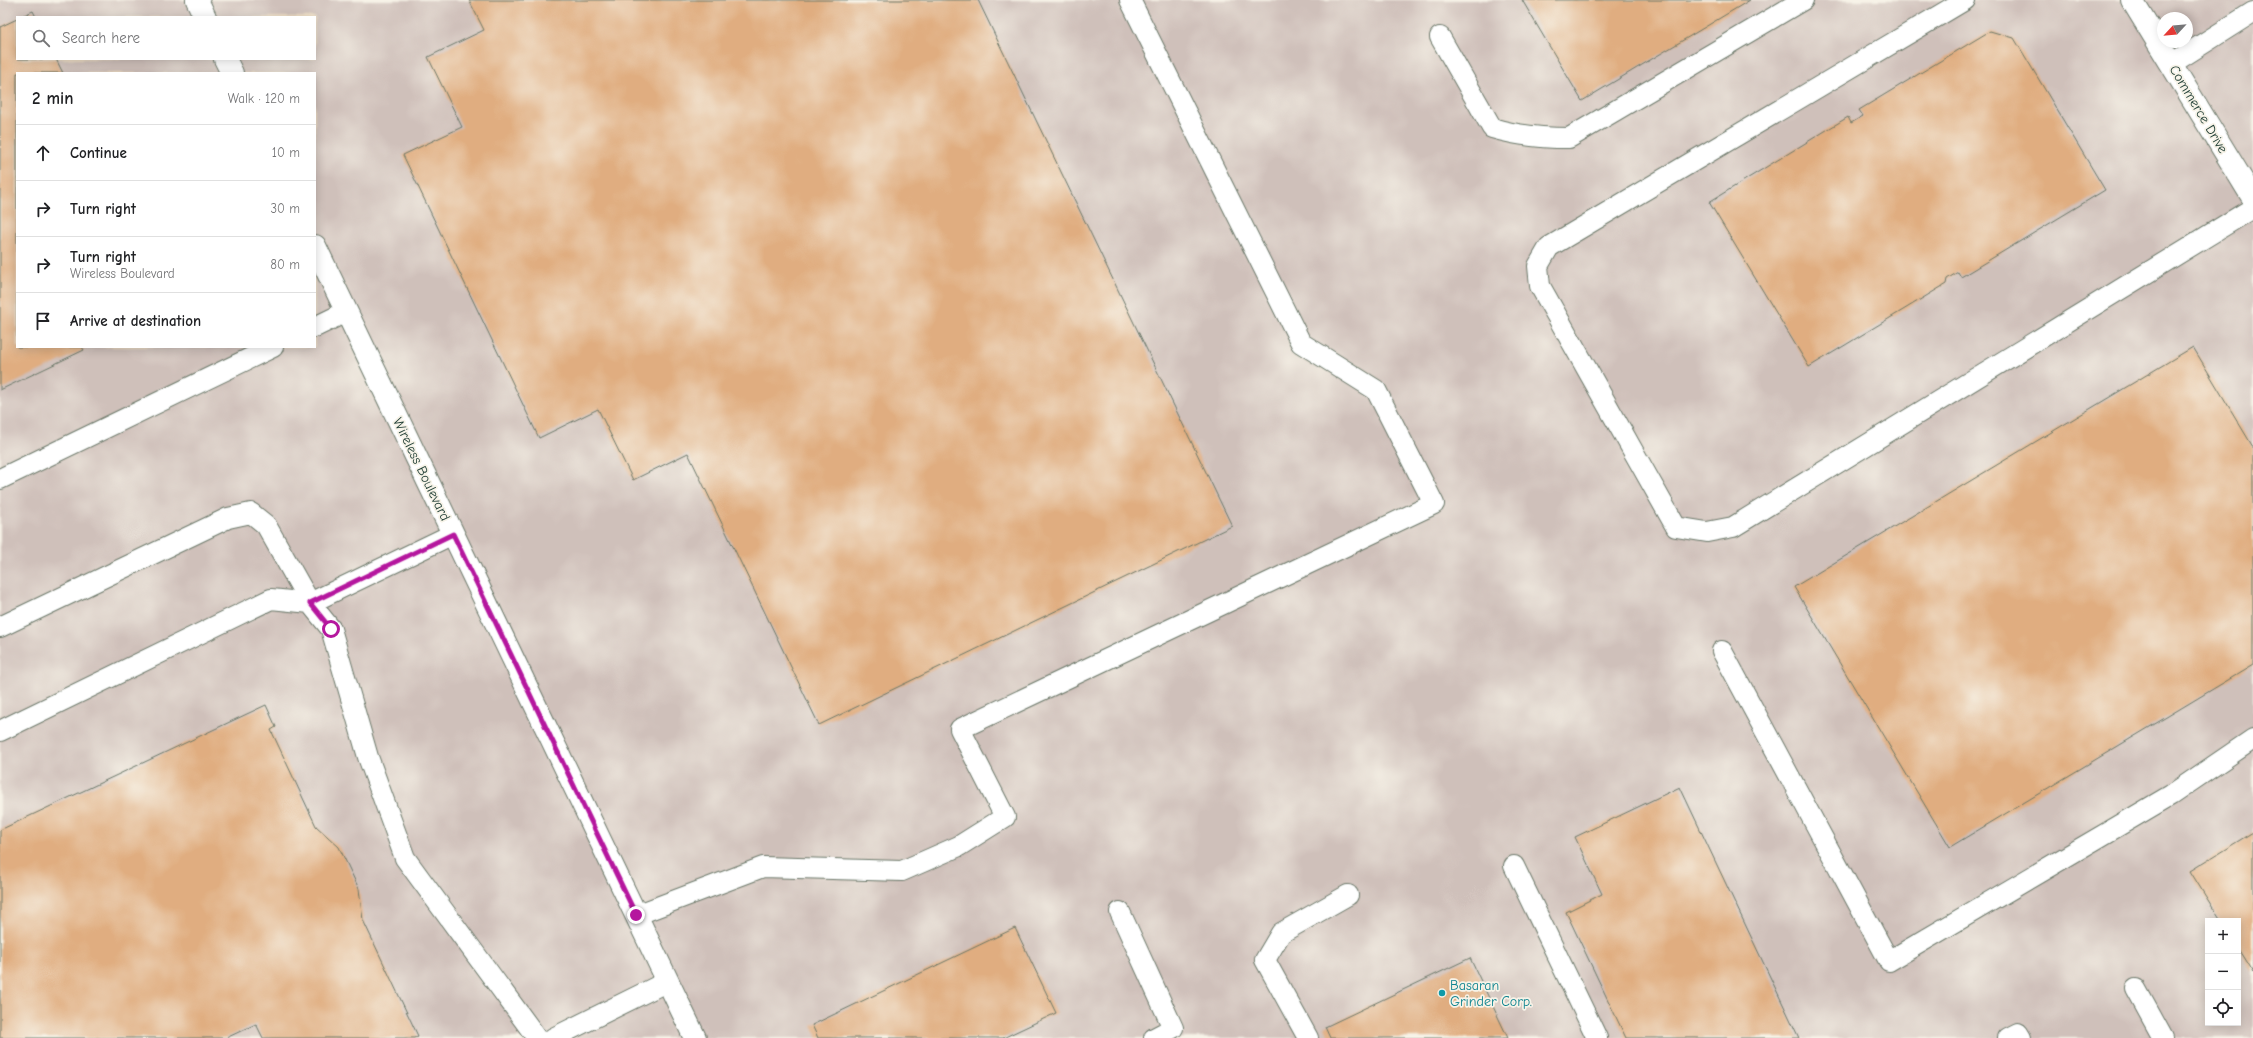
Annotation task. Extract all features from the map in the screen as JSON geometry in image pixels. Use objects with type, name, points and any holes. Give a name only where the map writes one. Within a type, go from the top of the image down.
[{"type":"street","points":[[197,0],[205,16]]},
{"type":"street","name":"Commerce Drive","points":[[2132,0],[2253,198]]},
{"type":"street","points":[[226,60],[232,72]]},
{"type":"street","name":"Wireless Boulevard","points":[[316,248],[695,1038]]},
{"type":"lane","points":[[636,915],[763,867],[902,871],[959,846],[1005,818],[960,729],[1434,504],[1376,390],[1301,343],[1130,0]]},
{"type":"lane","points":[[1440,37],[1492,128],[1535,137],[1569,138],[1803,0]]},
{"type":"lane","points":[[1965,0],[1549,247],[1538,266],[1540,286],[1676,527],[1707,532],[1733,527],[2253,208]]},
{"type":"lane","points":[[2171,64],[2253,12]]},
{"type":"lane","points":[[316,327],[346,312]]},
{"type":"lane","points":[[0,479],[271,348]]},
{"type":"lane","points":[[0,627],[228,518],[251,513],[266,525],[310,603],[331,629],[368,757],[405,858],[536,1038]]},
{"type":"lane","points":[[0,731],[271,599],[310,603],[453,534]]},
{"type":"lane","points":[[1722,651],[1889,961],[2171,795],[2253,739]]},
{"type":"lane","points":[[1514,866],[1597,1038]]},
{"type":"lane","points":[[1308,1038],[1265,960],[1281,933],[1348,895]]},
{"type":"lane","points":[[1120,912],[1173,1028],[1154,1038]]},
{"type":"lane","points":[[553,1038],[668,981]]},
{"type":"lane","points":[[2136,989],[2163,1038]]},
{"type":"lane","points":[[2008,1038],[2018,1033],[2021,1038]]},
{"type":"shaded area","points":[[0,0],[2253,0],[2253,1038],[0,1038]]},
{"type":"building","points":[[469,0],[978,0],[1232,526],[819,725],[688,453],[633,480],[598,409],[539,438],[403,155],[462,127],[428,57],[484,30]]},
{"type":"building","points":[[1522,0],[1750,0],[1582,101]]},
{"type":"building","points":[[33,11],[36,16],[22,16]]},
{"type":"building","points":[[16,19],[16,60],[56,60],[62,72],[16,72],[16,348],[83,348],[84,350],[0,390],[0,27]]},
{"type":"building","points":[[1990,31],[2014,38],[2105,190],[1961,277],[1958,272],[1947,279],[1946,284],[1809,367],[1709,202],[1848,117],[1851,123],[1863,116],[1859,110]]},
{"type":"building","points":[[2193,347],[2253,447],[2253,665],[1950,847],[1794,587]]},
{"type":"building","points":[[266,705],[276,727],[271,730],[316,826],[339,847],[359,889],[363,920],[418,1036],[414,1038],[263,1038],[256,1024],[226,1038],[0,1038],[0,830]]},
{"type":"building","points":[[1680,787],[1799,1038],[1626,1038],[1566,912],[1602,894],[1575,837]]},
{"type":"building","points":[[2253,832],[2253,972],[2241,953],[2241,918],[2219,918],[2190,871]]},
{"type":"building","points":[[1015,928],[1056,1013],[1003,1038],[818,1038],[812,1025]]},
{"type":"building","name":"Basaran Grinder Corp.","points":[[1470,958],[1508,1038],[1330,1038],[1325,1027]]},
{"type":"place","name":"Basaran Grinder Corp.","points":[[1442,993]]},
{"type":"route","points":[[331,629],[310,603],[453,534],[636,915]]}]
